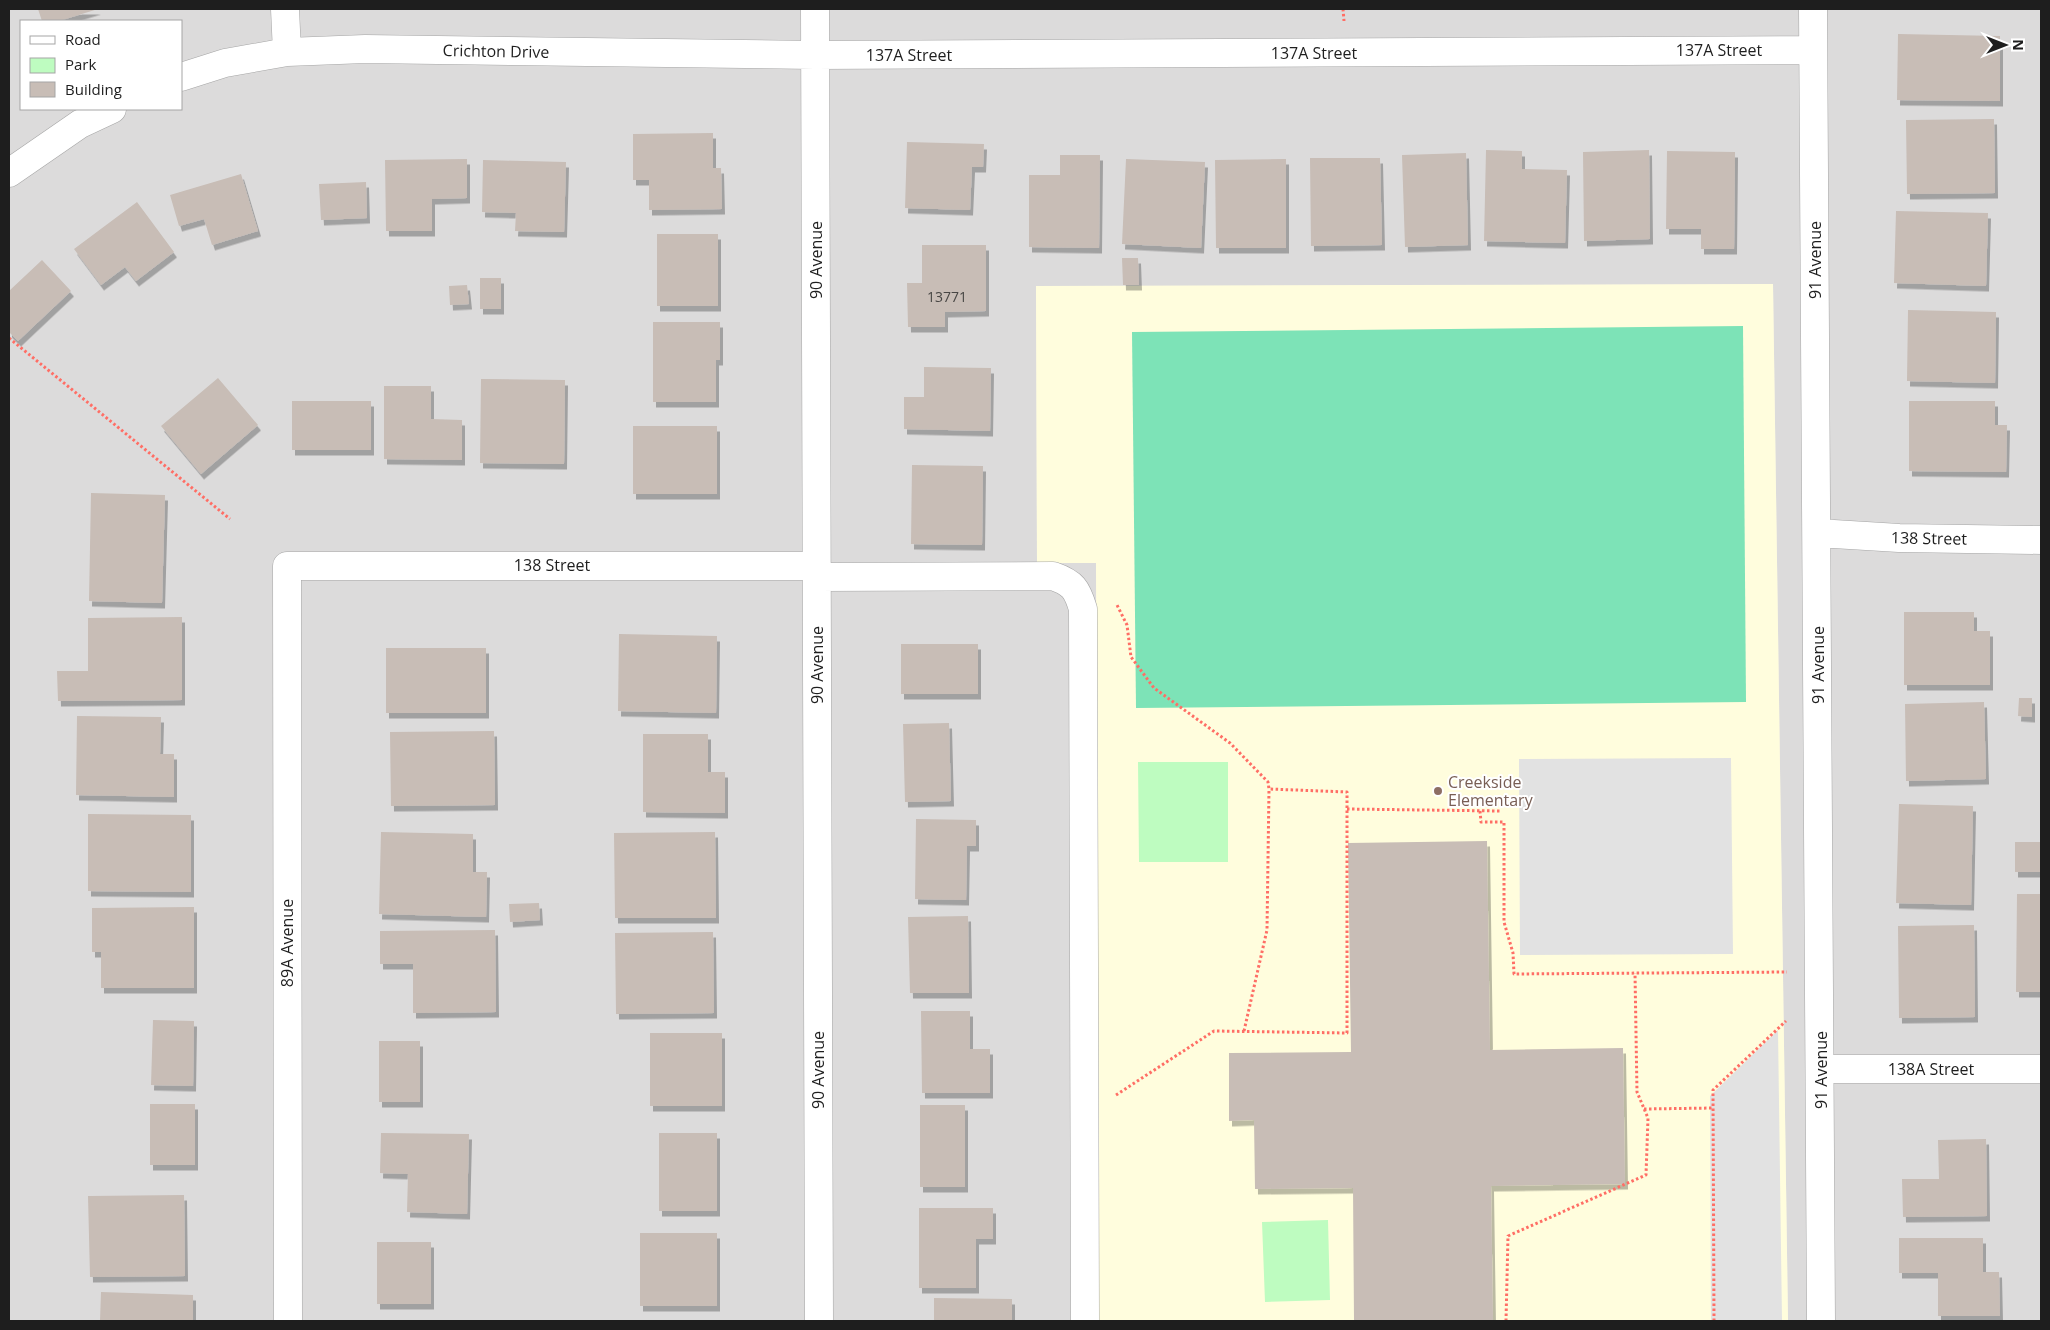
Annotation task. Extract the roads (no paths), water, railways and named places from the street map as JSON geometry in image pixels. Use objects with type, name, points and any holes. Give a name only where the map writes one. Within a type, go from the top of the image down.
[{"type":"street","points":[[286,9],[287,52]]},
{"type":"street","name":"90 Avenue","points":[[815,9],[819,1321]]},
{"type":"street","name":"91 Avenue","points":[[1813,9],[1821,1069],[1821,1321]]},
{"type":"street","name":"Crichton Drive","points":[[182,77],[225,63],[287,52],[365,49],[815,55]]},
{"type":"street","name":"137A Street","points":[[815,55],[1813,50]]},
{"type":"street","points":[[9,173],[80,124],[110,110]]},
{"type":"street","name":"138 Street","points":[[1817,533],[1898,538],[2041,540]]},
{"type":"street","name":"138 Street","points":[[287,566],[817,571],[1053,576],[1066,581],[1078,592],[1083,608],[1085,1321]]},
{"type":"street","name":"89A Avenue","points":[[287,566],[288,1321]]},
{"type":"street","name":"138A Street","points":[[1821,1069],[2041,1069]]},
{"type":"place","name":"Creekside Elementary","points":[[1438,791]]}]
